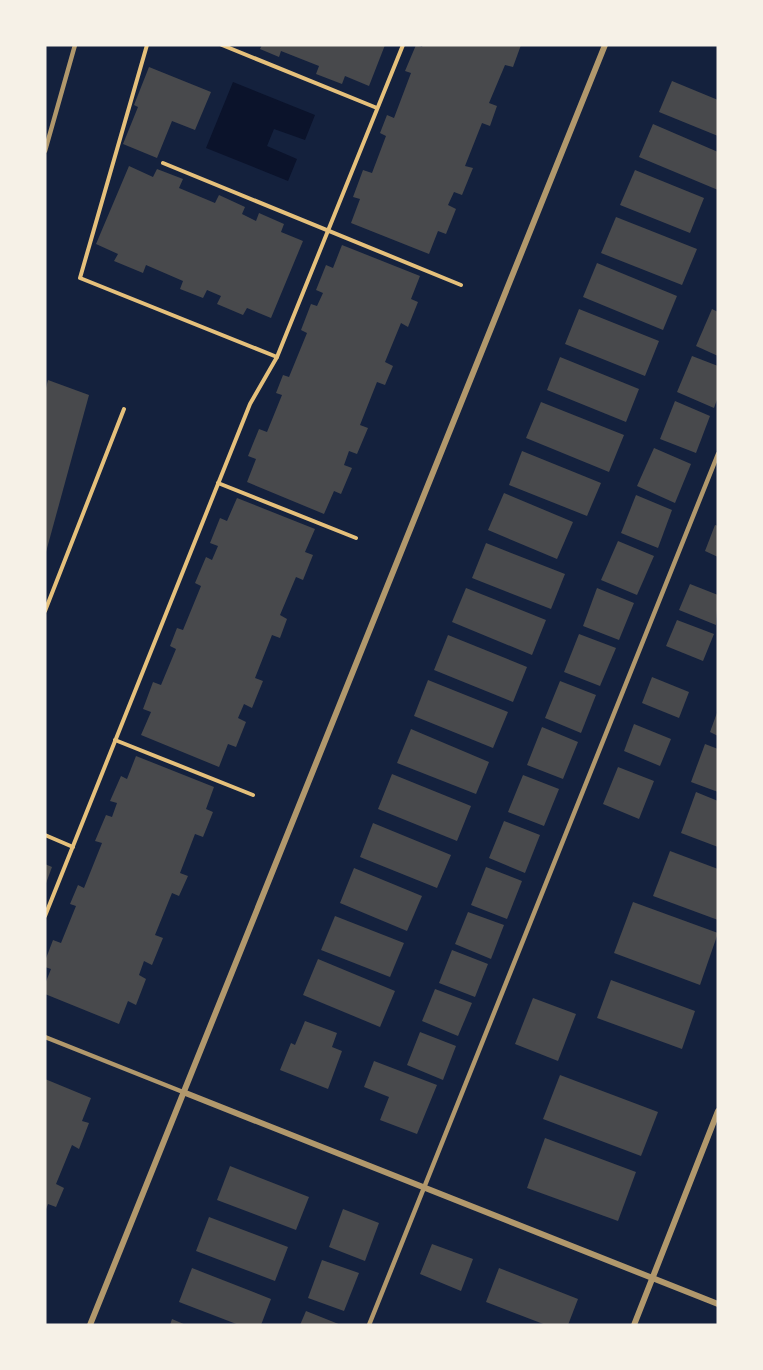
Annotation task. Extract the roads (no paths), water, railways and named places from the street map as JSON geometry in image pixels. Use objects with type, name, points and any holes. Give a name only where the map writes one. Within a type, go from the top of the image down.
[{"type":"street","points":[[90,1325],[606,45]]},
{"type":"street","points":[[183,1092],[718,1304]]},
{"type":"street","points":[[634,1325],[718,1111]]},
{"type":"lane","points":[[45,151],[75,45]]},
{"type":"lane","points":[[369,1325],[718,454]]},
{"type":"lane","points":[[45,1037],[183,1092]]},
{"type":"water","points":[[233,82],[315,115],[305,140],[274,129],[267,146],[297,159],[288,181],[206,148]]}]
